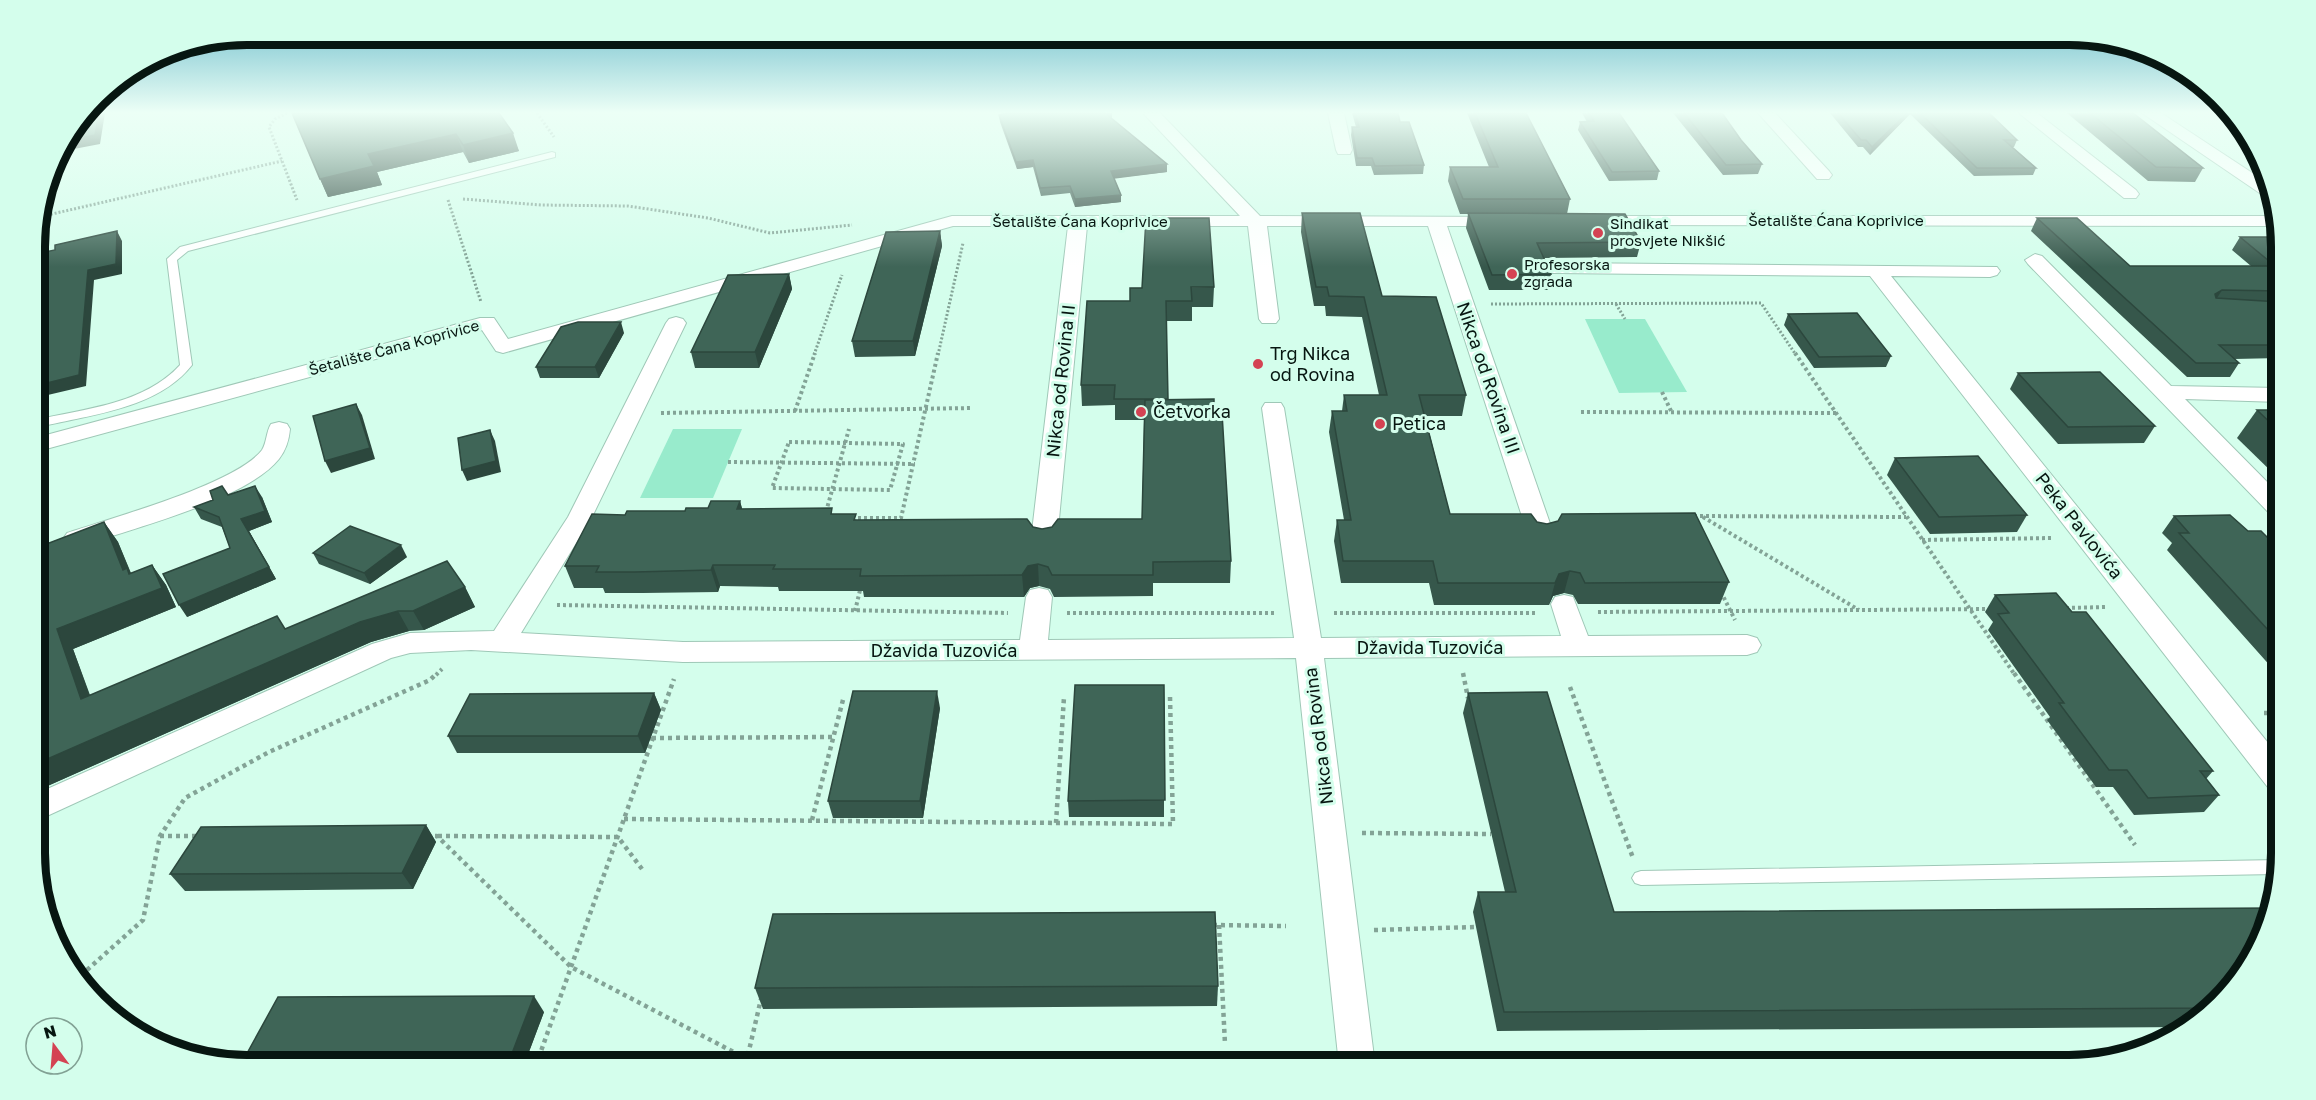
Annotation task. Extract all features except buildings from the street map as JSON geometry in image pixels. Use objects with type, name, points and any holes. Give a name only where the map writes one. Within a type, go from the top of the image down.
[{"type":"street","points":[[1200,164],[1257,223],[1269,319]]},
{"type":"street","points":[[1813,164],[1823,175]]},
{"type":"street","points":[[2092,164],[2130,194]]},
{"type":"street","points":[[2228,164],[2261,186]]},
{"type":"street","name":"Šetalište Ćana Koprivice","points":[[45,442],[488,322],[503,347],[952,221],[1257,223],[1517,221]]},
{"type":"street","name":"Šetalište Ćana Koprivice","points":[[1575,221],[2269,221]]},
{"type":"street","name":"Nikca od Rovina II","points":[[1044,540],[1078,222]]},
{"type":"street","name":"Nikca od Rovina III","points":[[1436,222],[1540,535]]},
{"type":"street","points":[[2035,260],[2271,500]]},
{"type":"street","points":[[1559,269],[1990,271]]},
{"type":"street","name":"Peka Pavlovića","points":[[1876,271],[2271,768]]},
{"type":"street","points":[[502,641],[580,517],[676,323]]},
{"type":"street","points":[[2165,392],[2271,394]]},
{"type":"street","name":"Nikca od Rovina","points":[[1273,408],[1309,649],[1356,1055]]},
{"type":"street","points":[[57,545],[209,492],[240,477],[270,455],[277,442],[279,429]]},
{"type":"street","points":[[1033,650],[1039,597]]},
{"type":"street","points":[[1565,608],[1578,647]]},
{"type":"street","name":"Džavida Tuzovića","points":[[45,804],[382,651],[410,643],[502,641],[683,652],[1748,645]]},
{"type":"lane","points":[[45,421],[131,399],[162,387],[179,376],[186,364],[172,260],[184,249],[517,164]]},
{"type":"lane","points":[[1641,878],[2271,867]]},
{"type":"path","points":[[48,215],[268,164]]},
{"type":"path","points":[[283,164],[298,202]]},
{"type":"path","points":[[443,184],[488,322]]},
{"type":"path","points":[[448,198],[541,205],[628,206],[708,218],[770,233],[855,224]]},
{"type":"path","points":[[845,518],[901,518],[968,222]]},
{"type":"path","points":[[795,411],[850,250]]},
{"type":"path","points":[[1616,303],[1625,319]]},
{"type":"path","points":[[1463,304],[1761,303],[1969,609],[2141,853]]},
{"type":"path","points":[[1662,392],[1672,413]]},
{"type":"path","points":[[632,413],[972,408]]},
{"type":"path","points":[[1581,412],[1836,413]]},
{"type":"path","points":[[824,518],[849,429]]},
{"type":"path","points":[[789,442],[903,444],[890,490],[772,488],[782,463],[789,442]]},
{"type":"path","points":[[728,462],[915,464]]},
{"type":"path","points":[[1683,516],[1906,517]]},
{"type":"path","points":[[1703,516],[1861,611]]},
{"type":"path","points":[[874,530],[877,518]]},
{"type":"path","points":[[1922,540],[2060,538]]},
{"type":"path","points":[[855,611],[863,576]]},
{"type":"path","points":[[1720,590],[1748,645]]},
{"type":"path","points":[[2064,608],[2112,607]]},
{"type":"path","points":[[1565,608],[1731,611],[2005,609]]},
{"type":"path","points":[[87,970],[143,920],[160,836],[185,798],[269,752],[430,680],[471,640]]},
{"type":"path","points":[[540,1055],[683,652]]},
{"type":"path","points":[[1570,687],[1641,878]]},
{"type":"path","points":[[812,820],[844,696]]},
{"type":"path","points":[[1056,823],[1064,697]]},
{"type":"path","points":[[624,819],[1173,824],[1170,697]]},
{"type":"path","points":[[652,738],[833,737]]},
{"type":"path","points":[[1358,833],[1491,834]]},
{"type":"path","points":[[160,836],[206,836]]},
{"type":"path","points":[[414,836],[618,837]]},
{"type":"path","points":[[437,836],[571,967],[739,1055]]},
{"type":"path","points":[[618,837],[642,869]]},
{"type":"path","points":[[1208,925],[1286,926]]},
{"type":"path","points":[[1219,925],[1225,1044]]},
{"type":"path","points":[[1371,930],[1476,927]]},
{"type":"path","points":[[748,1055],[763,993]]},
{"type":"green space","points":[[1585,319],[1645,319],[1687,392],[1619,393]]},
{"type":"green space","points":[[673,429],[742,429],[713,498],[640,498]]},
{"type":"place","name":"Sindikat prosvjete Nikšić","points":[[1598,233]]},
{"type":"place","name":"Profesorska zgrada","points":[[1512,274]]},
{"type":"place","name":"Trg Nikca od Rovina","points":[[1258,364]]},
{"type":"place","name":"Četvorka","points":[[1141,412]]},
{"type":"place","name":"Petica","points":[[1380,424]]}]
